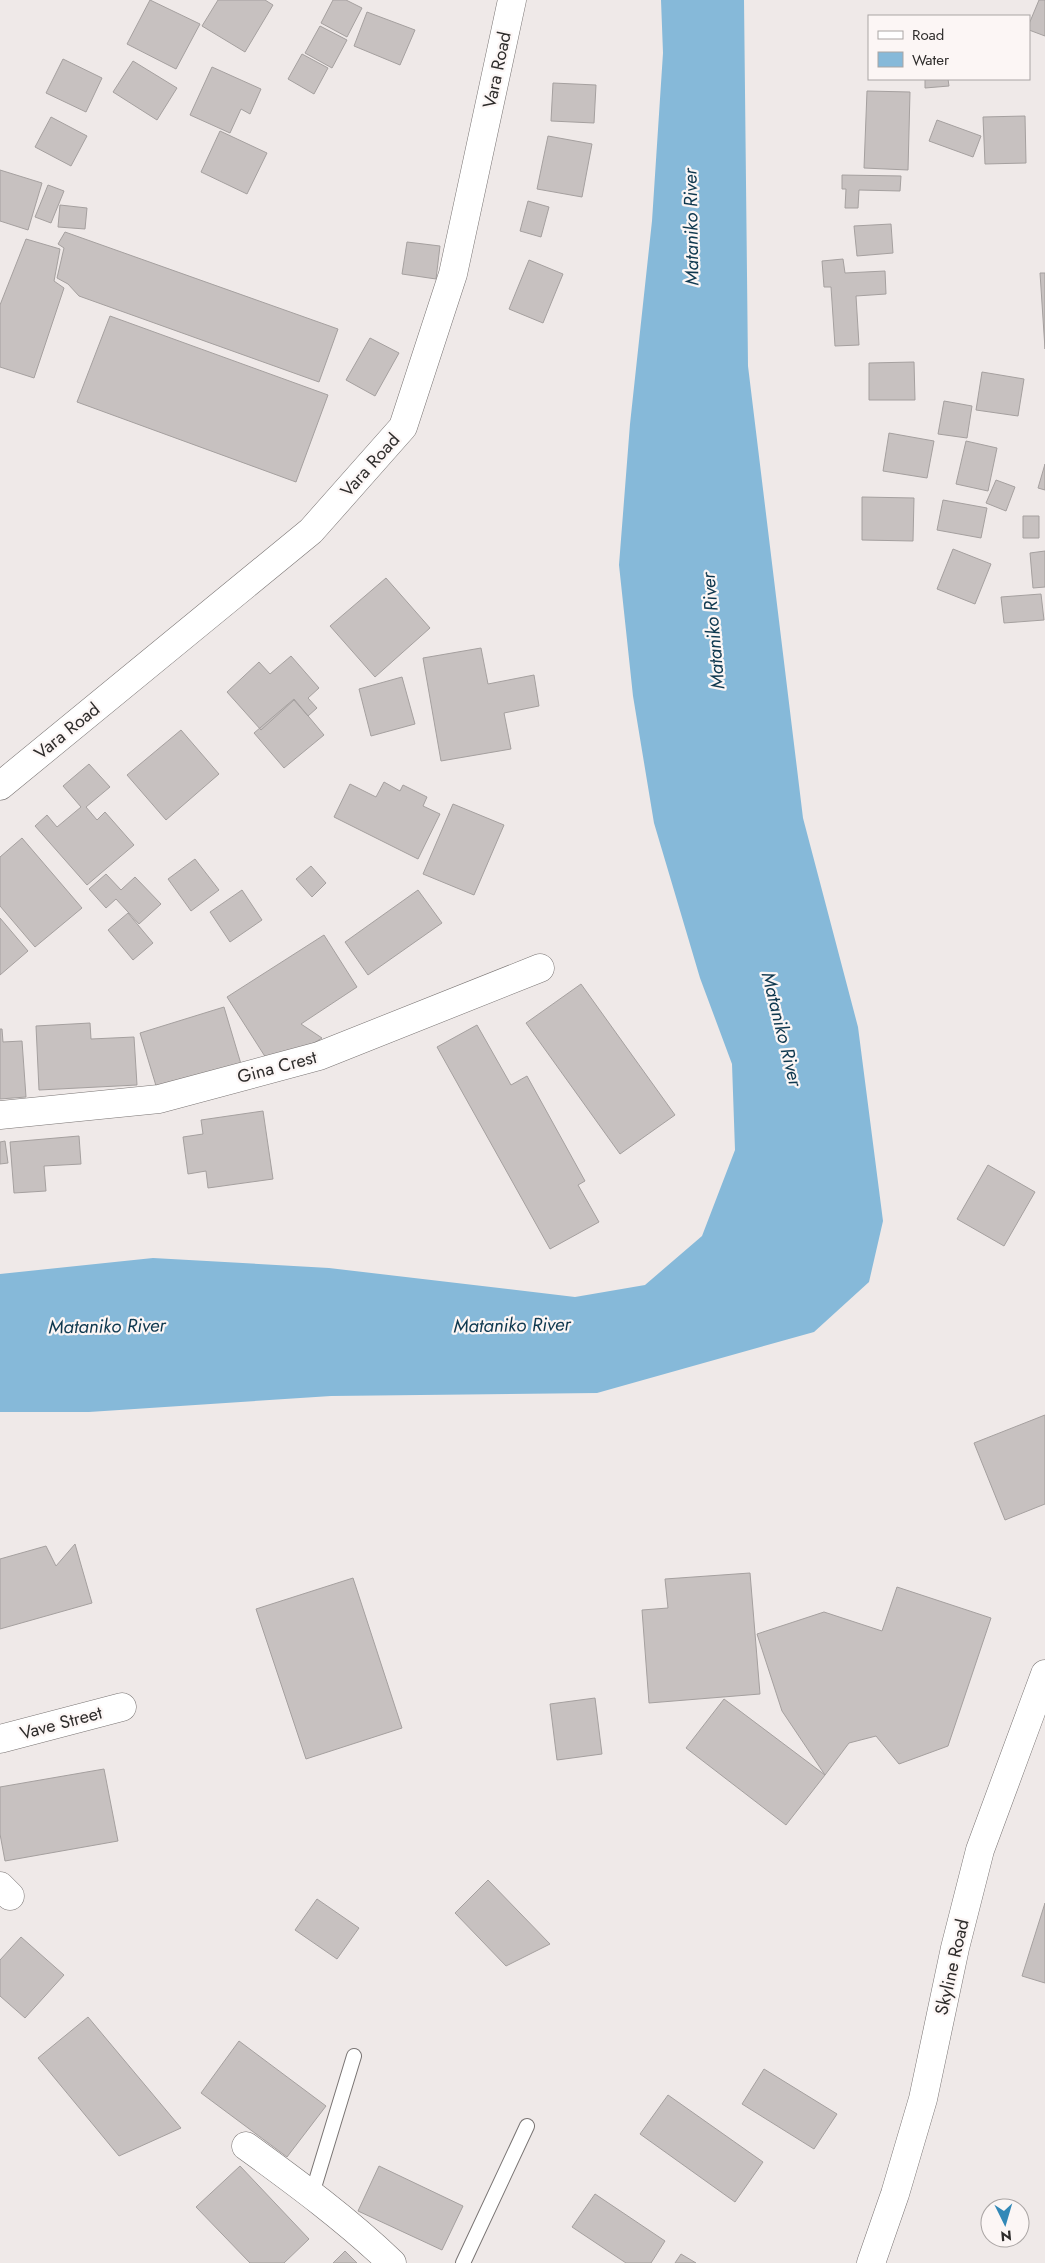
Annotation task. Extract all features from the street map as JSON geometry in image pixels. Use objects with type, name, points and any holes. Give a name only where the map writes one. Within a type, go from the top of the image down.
[{"type":"street","name":"Vara Road","points":[[0,786],[311,531],[403,427],[453,274],[512,0]]},
{"type":"street","name":"Gina Crest","points":[[0,1115],[159,1099],[319,1056],[540,968]]},
{"type":"street","name":"Skyline Road","points":[[871,2263],[895,2194],[923,2099],[955,1948],[980,1850],[1035,1726],[1045,1674]]},
{"type":"street","name":"Vave Street","points":[[0,1739],[122,1707]]},
{"type":"street","points":[[246,2146],[312,2194],[365,2237],[392,2263]]},
{"type":"lane","points":[[312,2194],[354,2056]]},
{"type":"lane","points":[[462,2263],[527,2126]]},
{"type":"water","name":"Mataniko River","points":[[661,0],[744,0],[748,366],[803,818],[858,1027],[883,1221],[869,1282],[814,1332],[597,1393],[331,1396],[89,1412],[0,1412],[0,1274],[153,1258],[329,1268],[575,1297],[645,1285],[702,1236],[735,1150],[732,1064],[700,978],[654,823],[633,696],[619,565],[630,424],[652,221],[663,53]]},
{"type":"building","points":[[150,0],[200,24],[176,69],[127,44]]},
{"type":"building","points":[[218,0],[265,0],[273,5],[245,52],[202,26]]},
{"type":"building","points":[[333,0],[346,0],[362,8],[347,37],[321,23]]},
{"type":"building","points":[[1039,0],[1045,0],[1045,36],[1030,30],[1030,22]]},
{"type":"building","points":[[367,12],[415,30],[400,65],[354,46]]},
{"type":"building","points":[[320,26],[347,40],[332,68],[305,53]]},
{"type":"building","points":[[302,54],[328,68],[314,94],[288,79]]},
{"type":"building","points":[[63,59],[102,78],[86,112],[46,93]]},
{"type":"building","points":[[133,61],[177,88],[157,120],[113,92]]},
{"type":"building","points":[[212,67],[261,89],[250,114],[241,109],[230,133],[190,115]]},
{"type":"building","points":[[925,80],[948,80],[949,86],[925,88]]},
{"type":"building","points":[[553,83],[596,85],[594,123],[551,121]]},
{"type":"building","points":[[867,91],[910,92],[908,170],[864,168]]},
{"type":"building","points":[[1025,116],[1026,163],[985,164],[983,117]]},
{"type":"building","points":[[51,117],[87,136],[71,166],[35,147]]},
{"type":"building","points":[[937,120],[981,136],[973,157],[929,141]]},
{"type":"building","points":[[220,131],[267,153],[247,194],[201,172]]},
{"type":"building","points":[[548,136],[592,144],[582,197],[537,189]]},
{"type":"building","points":[[0,170],[42,183],[28,230],[0,221]]},
{"type":"building","points":[[842,175],[901,176],[900,191],[859,190],[858,208],[845,208],[846,189],[842,189]]},
{"type":"building","points":[[48,185],[64,191],[51,223],[35,217]]},
{"type":"building","points":[[528,201],[549,207],[541,237],[520,231]]},
{"type":"building","points":[[60,205],[87,208],[85,229],[58,227]]},
{"type":"building","points":[[891,224],[893,253],[857,256],[854,226]]},
{"type":"building","points":[[65,232],[338,329],[319,382],[79,296],[68,284],[57,278],[64,248],[58,244]]},
{"type":"building","points":[[26,239],[60,249],[54,281],[64,288],[34,378],[0,367],[0,305]]},
{"type":"building","points":[[407,242],[440,246],[436,279],[402,274]]},
{"type":"building","points":[[843,259],[845,273],[885,271],[886,294],[856,296],[859,345],[835,346],[831,287],[824,287],[822,261]]},
{"type":"building","points":[[529,260],[563,274],[543,323],[509,309]]},
{"type":"building","points":[[1040,273],[1045,273],[1045,349]]},
{"type":"building","points":[[110,316],[328,395],[296,482],[77,402]]},
{"type":"building","points":[[370,338],[399,353],[375,396],[346,380]]},
{"type":"building","points":[[914,362],[915,400],[869,400],[869,363]]},
{"type":"building","points":[[982,372],[1024,379],[1018,416],[976,410]]},
{"type":"building","points":[[944,401],[972,406],[967,438],[938,434]]},
{"type":"building","points":[[889,433],[934,441],[927,478],[883,471]]},
{"type":"building","points":[[966,441],[997,448],[988,491],[956,484]]},
{"type":"building","points":[[1045,464],[1045,490],[1038,488]]},
{"type":"building","points":[[996,480],[1015,487],[1006,511],[986,503]]},
{"type":"building","points":[[862,497],[914,498],[913,541],[862,540]]},
{"type":"building","points":[[943,500],[987,508],[981,538],[937,530]]},
{"type":"building","points":[[1023,516],[1039,516],[1039,538],[1023,538]]},
{"type":"building","points":[[953,549],[991,564],[975,604],[937,589]]},
{"type":"building","points":[[1045,551],[1045,587],[1033,588],[1030,553]]},
{"type":"building","points":[[386,578],[430,628],[375,677],[330,626]]},
{"type":"building","points":[[1041,594],[1044,620],[1004,623],[1001,597]]},
{"type":"building","points":[[481,648],[488,684],[534,675],[539,706],[504,713],[511,749],[441,761],[423,658]]},
{"type":"building","points":[[291,656],[319,688],[308,698],[317,708],[308,716],[294,700],[261,730],[227,692],[259,662],[270,674]]},
{"type":"building","points":[[402,677],[415,724],[371,736],[359,689]]},
{"type":"building","points":[[294,699],[324,735],[284,768],[254,733]]},
{"type":"building","points":[[181,730],[219,774],[166,820],[127,775]]},
{"type":"building","points":[[89,764],[110,787],[86,807],[97,820],[105,812],[134,845],[87,885],[35,826],[47,815],[57,827],[81,807],[63,786]]},
{"type":"building","points":[[384,782],[400,791],[403,785],[427,797],[423,806],[440,814],[418,859],[334,817],[350,784],[376,797]]},
{"type":"building","points":[[453,804],[504,825],[474,895],[423,874]]},
{"type":"building","points":[[22,838],[82,908],[35,947],[0,906],[0,857]]},
{"type":"building","points":[[195,859],[219,890],[191,911],[168,879]]},
{"type":"building","points":[[311,866],[326,883],[312,897],[296,879]]},
{"type":"building","points":[[106,874],[121,890],[135,877],[161,904],[139,924],[116,899],[106,908],[89,889]]},
{"type":"building","points":[[242,890],[262,920],[230,942],[210,912]]},
{"type":"building","points":[[418,890],[442,923],[368,975],[345,942]]},
{"type":"building","points":[[128,913],[153,943],[133,960],[108,930]]},
{"type":"building","points":[[0,918],[28,951],[0,975]]},
{"type":"building","points":[[324,935],[357,987],[301,1024],[322,1038],[273,1069],[227,997]]},
{"type":"building","points":[[581,984],[675,1115],[620,1154],[526,1023]]},
{"type":"building","points":[[224,1007],[241,1064],[157,1089],[140,1033]]},
{"type":"building","points":[[90,1023],[91,1039],[134,1037],[137,1085],[39,1090],[36,1026]]},
{"type":"building","points":[[477,1025],[511,1085],[527,1076],[585,1181],[578,1185],[599,1222],[550,1249],[437,1047]]},
{"type":"building","points":[[0,1029],[2,1029],[3,1042],[22,1041],[26,1097],[0,1099]]},
{"type":"building","points":[[263,1111],[273,1179],[208,1188],[206,1171],[188,1174],[183,1137],[203,1134],[201,1120]]},
{"type":"building","points":[[79,1136],[81,1164],[44,1166],[46,1191],[14,1193],[10,1142]]},
{"type":"building","points":[[5,1141],[8,1163],[0,1164],[0,1142]]},
{"type":"building","points":[[988,1165],[1035,1192],[1004,1246],[957,1219]]},
{"type":"building","points":[[1045,1415],[1045,1504],[1005,1520],[974,1443]]},
{"type":"building","points":[[75,1544],[92,1603],[0,1629],[0,1559],[46,1546],[56,1566]]},
{"type":"building","points":[[750,1573],[760,1694],[649,1703],[642,1610],[668,1608],[665,1579]]},
{"type":"building","points":[[353,1578],[402,1728],[306,1759],[256,1609]]},
{"type":"building","points":[[897,1587],[991,1618],[948,1746],[899,1764],[876,1736],[849,1743],[825,1775],[782,1711],[757,1634],[824,1612],[882,1631]]},
{"type":"building","points":[[595,1698],[602,1754],[557,1760],[550,1704]]},
{"type":"building","points":[[724,1699],[825,1775],[786,1825],[686,1748]]},
{"type":"building","points":[[104,1769],[118,1841],[5,1861],[0,1834],[0,1787]]},
{"type":"building","points":[[488,1880],[550,1944],[506,1966],[455,1913]]},
{"type":"building","points":[[317,1899],[359,1928],[337,1959],[295,1930]]},
{"type":"building","points":[[1045,1903],[1045,1983],[1022,1976]]},
{"type":"building","points":[[21,1937],[64,1975],[25,2018],[0,1996],[0,1960]]},
{"type":"building","points":[[88,2017],[181,2128],[119,2156],[38,2058]]},
{"type":"building","points":[[239,2041],[326,2106],[287,2157],[201,2093]]},
{"type":"building","points":[[764,2069],[837,2114],[814,2149],[742,2104]]},
{"type":"building","points":[[668,2095],[763,2162],[735,2202],[640,2134]]},
{"type":"building","points":[[240,2166],[309,2239],[284,2263],[250,2263],[196,2207]]},
{"type":"building","points":[[379,2166],[463,2206],[442,2250],[358,2211]]},
{"type":"building","points":[[595,2194],[665,2241],[651,2263],[626,2263],[572,2227]]},
{"type":"building","points":[[345,2251],[357,2263],[333,2263]]},
{"type":"building","points":[[681,2254],[696,2263],[675,2263]]}]
